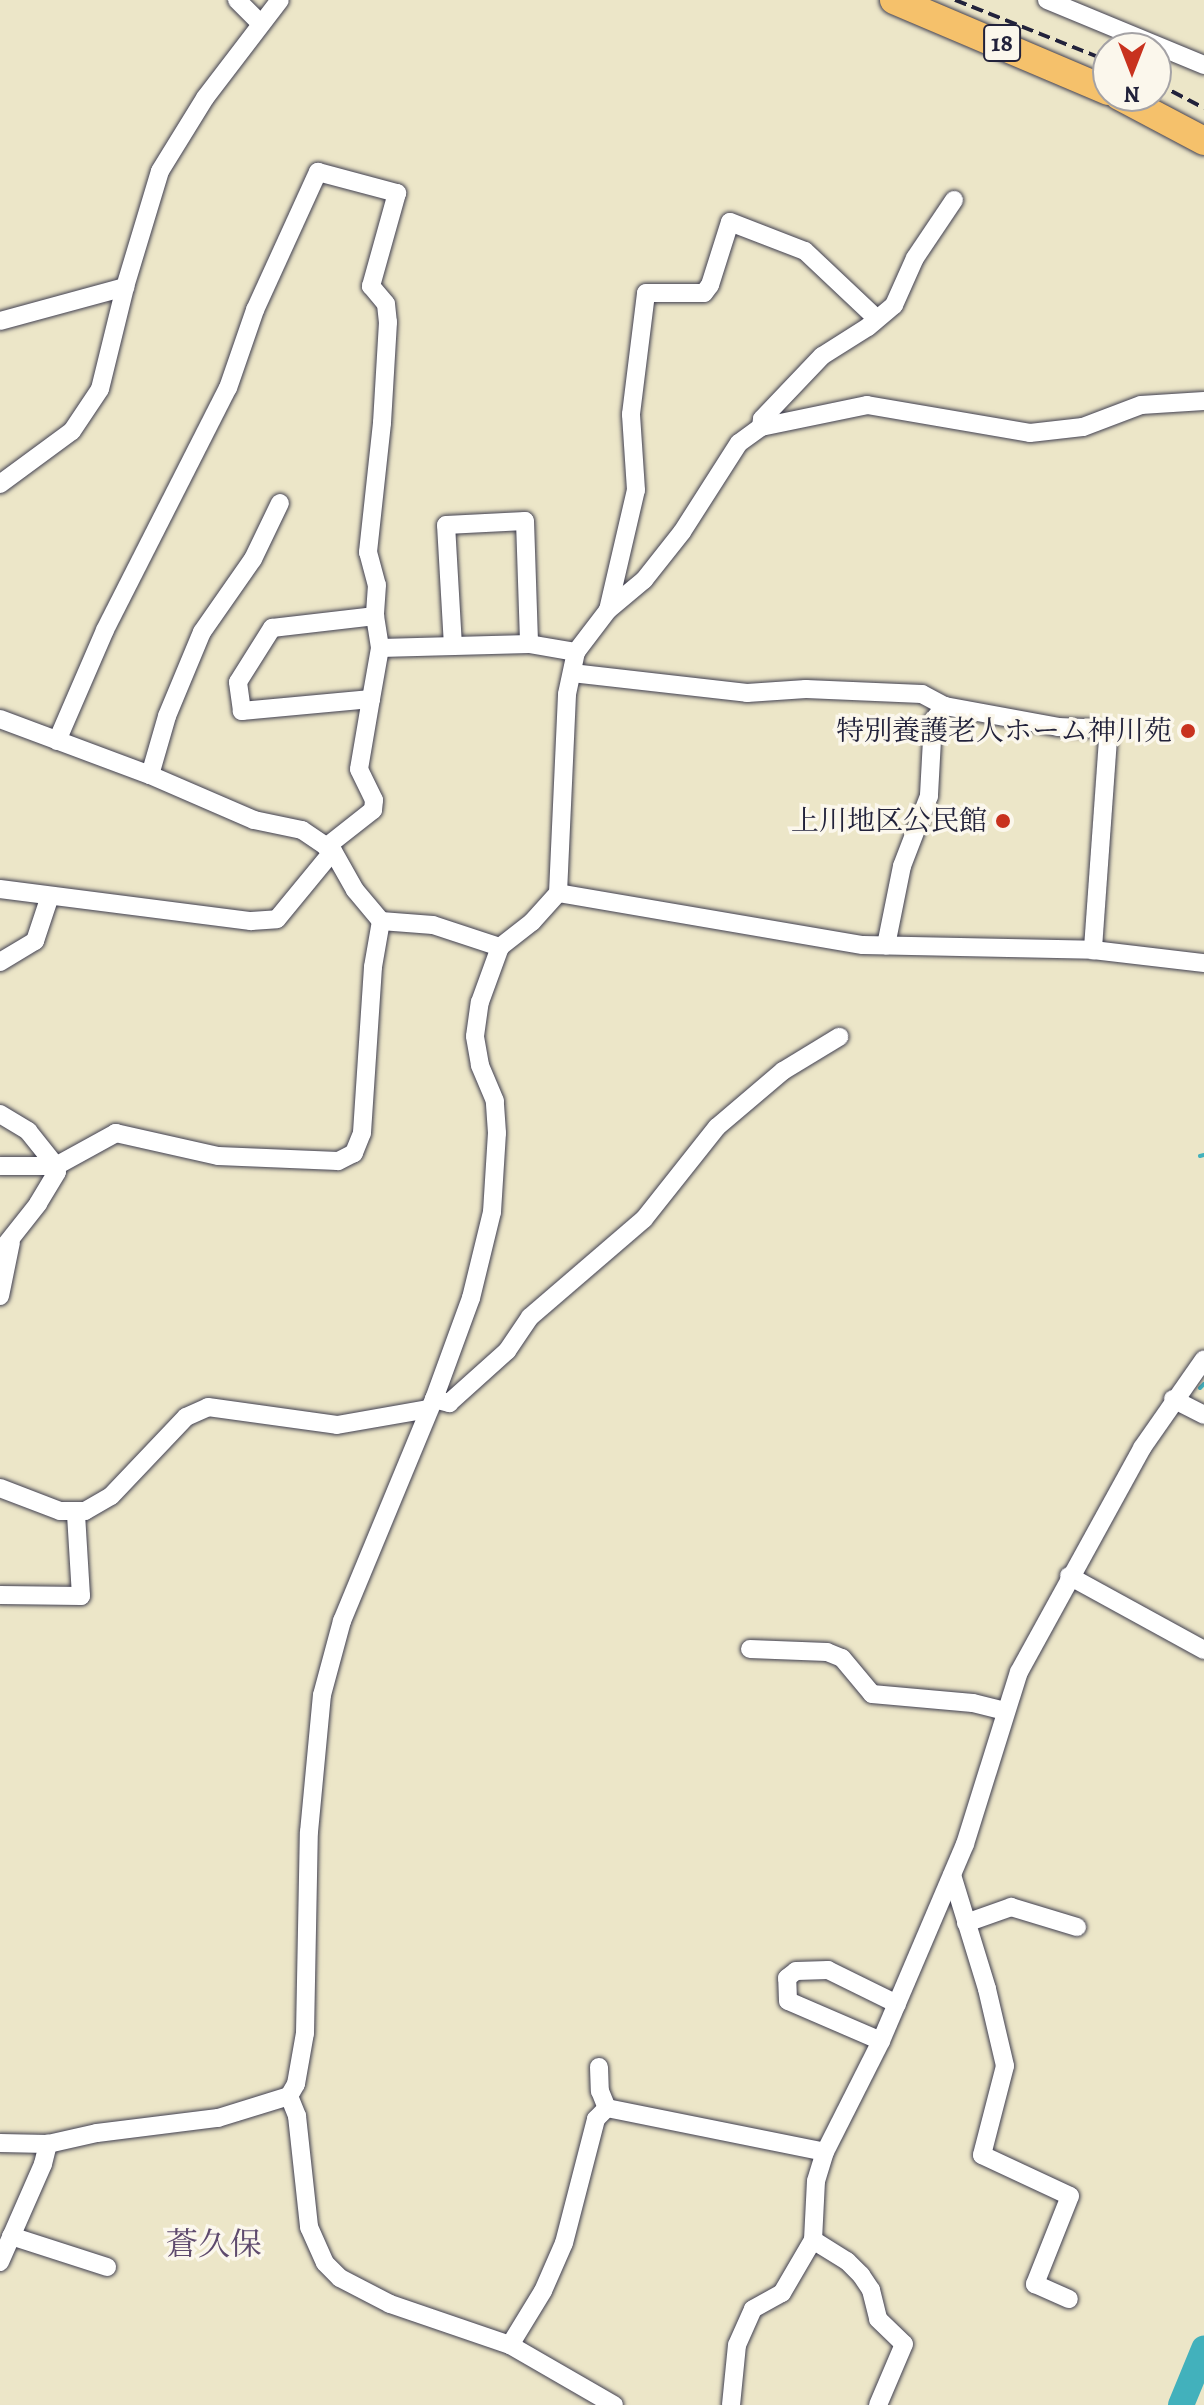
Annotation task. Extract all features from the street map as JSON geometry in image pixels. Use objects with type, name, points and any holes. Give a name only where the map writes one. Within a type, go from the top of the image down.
[{"type":"highway","name":"18","points":[[894,0],[1092,84]]},
{"type":"highway","points":[[1149,112],[1204,141]]},
{"type":"street","points":[[237,0],[260,23]]},
{"type":"street","points":[[0,484],[72,431],[100,389],[125,287],[160,171],[205,98],[280,0]]},
{"type":"street","points":[[1047,0],[1072,4],[1202,60]]},
{"type":"street","points":[[0,889],[251,921],[277,919],[329,849],[373,810],[374,800],[359,769],[380,648],[375,616],[377,585],[368,552],[382,423],[388,322],[386,304],[371,286],[397,193],[318,172],[255,310],[228,388],[105,630],[57,741]]},
{"type":"street","points":[[761,427],[762,419],[813,364],[894,305],[915,258],[954,200]]},
{"type":"street","points":[[608,610],[636,490],[631,414],[646,293],[704,293],[710,285],[730,222],[805,251],[876,318]]},
{"type":"street","points":[[0,321],[125,287]]},
{"type":"street","points":[[614,2405],[510,2345],[438,2322],[356,2289],[325,2263],[309,2227],[297,2116],[289,2096],[303,2059],[309,1832],[322,1695],[342,1621],[471,1298],[492,1212],[495,1101],[480,1065],[475,1036],[480,1002],[500,947],[532,922],[558,893],[567,694],[576,652],[608,610],[644,580],[682,532],[739,443],[761,427],[867,405],[1030,433],[1083,427],[1141,405],[1204,401]]},
{"type":"street","points":[[150,775],[167,716],[202,632],[253,559],[280,503]]},
{"type":"street","points":[[453,646],[446,525],[525,521],[529,644]]},
{"type":"street","points":[[371,699],[242,711],[238,682],[272,628],[375,616]]},
{"type":"street","points":[[380,648],[529,644],[576,652]]},
{"type":"street","points":[[572,673],[747,693],[806,689],[922,694],[945,706],[1058,727],[1101,731],[1108,739],[1093,950]]},
{"type":"street","points":[[886,945],[902,866],[929,796],[933,721],[945,706]]},
{"type":"street","points":[[0,719],[150,775],[254,820],[302,830],[329,849],[355,890],[381,921],[433,925],[500,947]]},
{"type":"street","points":[[558,893],[611,900],[765,931],[863,945],[1093,950],[1204,963]]},
{"type":"street","points":[[0,962],[35,941],[50,896]]},
{"type":"street","points":[[0,1166],[56,1166],[116,1133],[218,1156],[338,1161],[354,1153],[362,1133],[373,967],[381,921]]},
{"type":"street","points":[[0,1488],[76,1514],[111,1496],[186,1417],[208,1407],[337,1425],[431,1404],[449,1403],[507,1351],[530,1317],[644,1219],[717,1127],[783,1071],[839,1037]]},
{"type":"street","points":[[0,1114],[28,1131],[56,1166],[57,1172],[6,1247],[0,1296]]},
{"type":"street","points":[[731,2405],[737,2345],[744,2325],[753,2309],[782,2293],[813,2240],[816,2181],[825,2152],[881,2041],[952,1875],[1019,1672],[1069,1576],[1173,1399],[1204,1359]]},
{"type":"street","points":[[1173,1399],[1204,1415]]},
{"type":"street","points":[[0,1595],[81,1596],[76,1514]]},
{"type":"street","points":[[1069,1576],[1204,1650]]},
{"type":"street","points":[[750,1649],[827,1652],[842,1658],[872,1694],[973,1703],[1004,1711]]},
{"type":"street","points":[[952,1875],[987,1989],[1005,2066],[982,2155],[1070,2196],[1035,2284],[1069,2299]]},
{"type":"street","points":[[966,1923],[1011,1907],[1077,1927]]},
{"type":"street","points":[[881,2041],[788,2001],[787,1978],[796,1971],[828,1970],[897,2004]]},
{"type":"street","points":[[599,2067],[600,2091],[607,2108]]},
{"type":"street","points":[[0,2143],[48,2144],[97,2133],[218,2118],[289,2096]]},
{"type":"street","points":[[510,2345],[543,2291],[564,2243],[596,2119],[607,2108]]},
{"type":"street","points":[[607,2108],[825,2152]]},
{"type":"street","points":[[0,2262],[43,2164],[48,2144]]},
{"type":"street","points":[[11,2236],[107,2267]]},
{"type":"street","points":[[813,2240],[847,2261],[861,2275],[871,2290],[878,2319],[904,2344],[878,2405]]},
{"type":"waterway","points":[[1200,1156],[1204,1155]]},
{"type":"waterway","points":[[1200,1388],[1204,1384]]},
{"type":"waterway","points":[[1181,2405],[1204,2349]]},
{"type":"railway","points":[[955,0],[1092,55]]},
{"type":"railway","points":[[1172,91],[1204,108]]},
{"type":"place","name":"特別養護老人ホーム神川苑","points":[[1188,731]]},
{"type":"place","name":"上川地区公民館","points":[[1003,821]]},
{"type":"district","name":"蒼久保","points":[[214,2244]]}]
